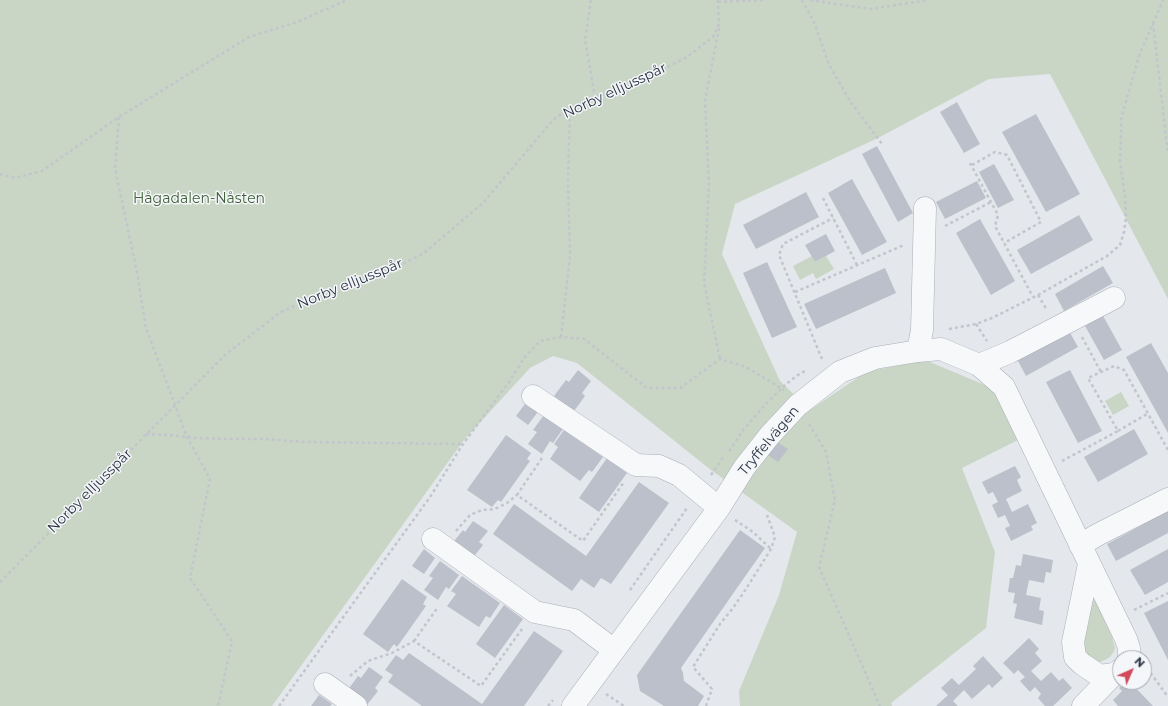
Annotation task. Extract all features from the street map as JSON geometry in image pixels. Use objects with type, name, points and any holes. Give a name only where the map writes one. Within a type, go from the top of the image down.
[{"type":"street","points":[[918,350],[922,330],[925,208]]},
{"type":"street","points":[[979,365],[1010,352],[1114,298]]},
{"type":"street","name":"Tryffelvägen","points":[[573,706],[748,470],[770,435],[798,405],[840,372],[875,358],[918,350],[941,349],[979,365],[1004,387],[1126,639],[1129,650]]},
{"type":"street","points":[[533,396],[636,465],[658,466],[679,475],[719,508]]},
{"type":"street","points":[[1112,673],[1100,676],[1074,657],[1073,642],[1085,554],[1099,534],[1168,499]]},
{"type":"street","points":[[439,544],[534,612],[574,620],[614,650]]},
{"type":"street","points":[[1083,706],[1112,677]]},
{"type":"street","points":[[332,688],[356,706]]},
{"type":"path","points":[[0,174],[15,178],[42,171],[119,117],[250,37],[297,22],[347,0]]},
{"type":"path","points":[[591,0],[585,40],[595,97]]},
{"type":"path","points":[[720,359],[704,283],[709,185],[705,101],[720,24],[718,1],[765,0]]},
{"type":"path","points":[[802,0],[814,22],[829,65],[850,102],[882,144]]},
{"type":"path","points":[[810,0],[870,9],[929,0]]},
{"type":"path","points":[[1153,22],[1168,154]]},
{"type":"path","name":"Norby elljusspår","points":[[0,582],[225,355],[281,312],[332,289],[393,269],[424,252],[483,203],[553,120],[570,108],[595,97],[638,82],[687,57],[713,37],[720,24]]},
{"type":"path","points":[[561,337],[570,256],[568,181],[570,108]]},
{"type":"path","points":[[119,117],[115,169],[137,272],[146,328],[186,437],[210,480],[190,578],[232,641],[218,706]]},
{"type":"path","points":[[1004,243],[1041,222],[1007,155],[995,152],[971,164],[998,216],[995,226],[1004,243],[1033,297]]},
{"type":"path","points":[[823,198],[857,265]]},
{"type":"path","points":[[795,292],[924,236],[990,202]]},
{"type":"path","points":[[823,360],[779,255],[783,244],[833,218]]},
{"type":"path","points":[[1073,319],[1101,372]]},
{"type":"path","points":[[279,706],[425,503],[524,358],[540,341],[561,337],[584,339],[647,388],[680,388],[720,359]]},
{"type":"path","points":[[720,359],[746,367],[782,388],[798,405],[826,452],[835,500],[819,567],[880,706]]},
{"type":"path","points":[[1118,431],[1088,378],[1114,366],[1124,370],[1168,450],[1168,453]]},
{"type":"path","points":[[1061,462],[1147,414]]},
{"type":"path","points":[[146,434],[231,439],[264,438],[305,442],[464,444]]},
{"type":"path","points":[[439,544],[470,515],[482,510],[495,509],[516,495],[542,458]]},
{"type":"path","points":[[516,495],[583,541],[636,465]]},
{"type":"path","points":[[706,706],[712,689],[693,667],[771,549],[775,537],[767,515]]},
{"type":"path","points":[[753,532],[771,549]]},
{"type":"path","points":[[1144,605],[1168,593]]},
{"type":"path","points":[[332,688],[351,676],[368,661],[392,654],[414,641],[438,607]]},
{"type":"path","points":[[414,641],[481,686],[534,612]]},
{"type":"path","points":[[1152,675],[1168,696]]},
{"type":"green space","name":"Hågadalen-Nåsten","points":[[0,0],[1168,0],[1168,299],[1050,74],[989,79],[876,139],[735,204],[722,254],[780,381],[810,410],[866,372],[925,360],[992,388],[1018,440],[962,468],[995,552],[986,628],[891,703],[892,706],[740,706],[739,691],[779,595],[797,532],[711,470],[577,363],[553,356],[530,368],[464,440],[272,706],[0,706]]},
{"type":"green space","points":[[812,256],[815,262],[826,256],[834,269],[816,279],[813,273],[800,280],[793,266]]},
{"type":"green space","points":[[1121,392],[1129,406],[1113,415],[1105,401]]},
{"type":"green space","points":[[1093,599],[1097,603],[1112,637],[1115,648],[1114,650],[1112,650],[1110,657],[1098,663],[1082,650],[1091,600]]},
{"type":"building","points":[[957,102],[980,144],[964,153],[940,112]]},
{"type":"building","points":[[1036,114],[1080,194],[1046,212],[1002,132]]},
{"type":"building","points":[[877,146],[913,213],[898,222],[862,154]]},
{"type":"building","points":[[994,164],[1014,200],[998,208],[979,172]]},
{"type":"building","points":[[852,179],[887,242],[862,255],[828,193]]},
{"type":"building","points":[[977,181],[986,198],[945,219],[936,202]]},
{"type":"building","points":[[806,192],[819,217],[756,249],[743,225]]},
{"type":"building","points":[[1079,215],[1093,240],[1031,274],[1017,250]]},
{"type":"building","points":[[980,219],[1015,281],[991,295],[956,233]]},
{"type":"building","points":[[826,234],[835,251],[815,262],[805,245]]},
{"type":"building","points":[[767,262],[797,327],[772,338],[743,273]]},
{"type":"building","points":[[1103,266],[1113,283],[1064,311],[1055,294]]},
{"type":"building","points":[[885,268],[896,293],[816,329],[804,304]]},
{"type":"building","points":[[1102,314],[1122,350],[1104,360],[1084,324]]},
{"type":"building","points":[[1069,331],[1078,347],[1026,376],[1017,359]]},
{"type":"building","points":[[1151,343],[1168,373],[1168,433],[1126,357]]},
{"type":"building","points":[[578,370],[591,381],[582,393],[585,396],[574,411],[554,396],[566,380],[569,382]]},
{"type":"building","points":[[1070,370],[1102,431],[1078,443],[1046,382]]},
{"type":"building","points":[[528,400],[540,409],[528,425],[516,416]]},
{"type":"building","points":[[544,415],[563,429],[553,443],[550,441],[542,454],[528,444],[537,432],[533,430]]},
{"type":"building","points":[[1134,429],[1148,454],[1098,482],[1084,457]]},
{"type":"building","points":[[564,430],[603,457],[592,472],[589,470],[580,481],[550,459],[558,447],[554,444]]},
{"type":"building","points":[[506,435],[531,453],[527,459],[530,461],[501,502],[498,500],[492,507],[467,490]]},
{"type":"building","points":[[777,442],[788,449],[778,462],[768,455]]},
{"type":"building","points":[[607,458],[627,473],[599,512],[579,498]]},
{"type":"building","points":[[1015,466],[1021,477],[1017,480],[1022,491],[1006,499],[1012,512],[1028,504],[1037,523],[1031,526],[1033,530],[1011,541],[1005,528],[1010,526],[1005,515],[998,518],[992,505],[998,502],[993,492],[988,494],[982,482]]},
{"type":"building","points":[[639,482],[669,503],[611,584],[601,578],[594,588],[581,579],[572,591],[493,534],[514,504],[586,556]]},
{"type":"building","points":[[1168,511],[1168,533],[1116,561],[1107,544]]},
{"type":"building","points":[[473,521],[488,531],[479,542],[483,545],[471,560],[451,545],[463,530],[465,532]]},
{"type":"building","points":[[740,530],[765,548],[681,668],[684,681],[704,696],[698,706],[664,706],[640,691],[637,675]]},
{"type":"building","points":[[424,549],[435,558],[424,574],[412,566]]},
{"type":"building","points":[[1168,549],[1168,582],[1145,595],[1130,570]]},
{"type":"building","points":[[1023,554],[1053,560],[1051,573],[1046,572],[1044,583],[1029,580],[1026,595],[1041,598],[1039,610],[1044,611],[1042,625],[1014,618],[1017,604],[1013,603],[1015,593],[1008,592],[1010,578],[1013,578],[1016,565],[1021,566]]},
{"type":"building","points":[[440,561],[459,575],[449,589],[446,587],[438,600],[424,590],[433,578],[429,576]]},
{"type":"building","points":[[462,576],[500,603],[490,618],[486,616],[479,627],[447,606],[456,594],[451,591]]},
{"type":"building","points":[[402,579],[427,597],[423,604],[426,606],[397,647],[394,644],[388,652],[363,634]]},
{"type":"building","points":[[1168,601],[1168,660],[1144,613]]},
{"type":"building","points":[[504,605],[523,619],[495,658],[476,644]]},
{"type":"building","points":[[534,631],[563,651],[524,706],[422,706],[388,682],[393,675],[385,670],[396,655],[403,660],[409,653],[482,704]]},
{"type":"building","points":[[1029,638],[1039,649],[1035,653],[1042,661],[1031,671],[1041,681],[1051,672],[1059,681],[1063,678],[1072,688],[1053,706],[1045,706],[1038,698],[1041,694],[1035,687],[1030,692],[1020,681],[1025,677],[1018,670],[1014,674],[1003,663]]},
{"type":"building","points":[[983,656],[1003,678],[992,688],[989,684],[972,699],[964,690],[953,701],[958,706],[936,706],[948,695],[941,688],[952,678],[959,685],[976,669],[973,666]]},
{"type":"building","points":[[369,667],[383,677],[375,688],[378,691],[366,706],[347,691],[358,676],[361,678]]},
{"type":"building","points":[[1121,690],[1138,690],[1153,706],[1118,706],[1113,700],[1122,691]]},
{"type":"building","points":[[319,695],[332,704],[330,706],[311,706]]}]
